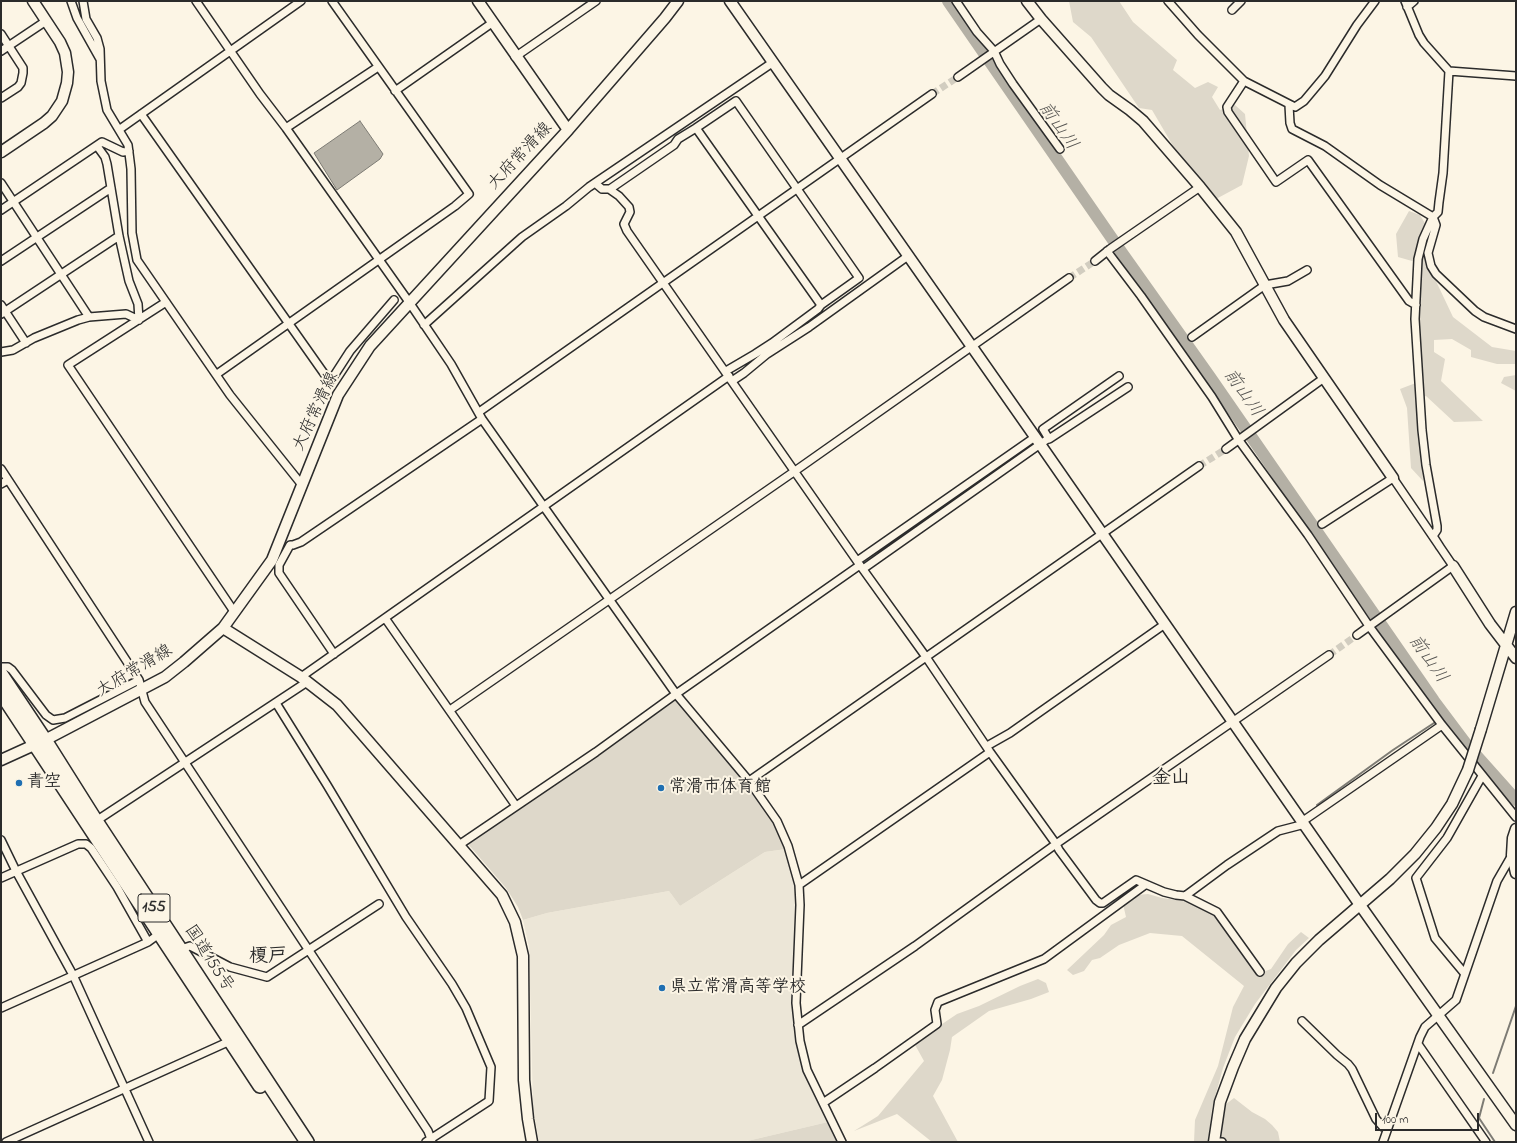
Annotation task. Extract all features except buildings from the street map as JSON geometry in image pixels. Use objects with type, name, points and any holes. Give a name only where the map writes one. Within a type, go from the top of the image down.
[{"type":"highway","name":"国道155号","points":[[1,674],[40,742],[159,934],[297,1142]]},
{"type":"highway","name":"国道155号","points":[[1,693],[40,742],[96,821],[308,1142]]},
{"type":"street","points":[[1,152],[52,116],[62,101],[65,92],[68,72],[65,53],[60,42],[33,1]]},
{"type":"street","points":[[71,1],[77,18],[100,59]]},
{"type":"street","points":[[84,1],[86,19],[97,38],[100,49],[101,81],[107,110],[120,129],[128,145],[131,169],[132,233],[137,260],[230,395],[302,485]]},
{"type":"street","points":[[196,1],[232,50],[260,94],[286,128],[409,302],[451,364],[480,415],[676,694],[749,781],[780,826],[788,846],[799,885],[800,905],[796,1003],[800,1041],[807,1070],[842,1142]]},
{"type":"street","points":[[120,129],[301,1]]},
{"type":"street","points":[[216,374],[332,293],[469,194],[332,1]]},
{"type":"street","points":[[478,1],[515,57],[568,130]]},
{"type":"street","points":[[515,57],[596,1]]},
{"type":"street","name":"大府常滑線","points":[[1,760],[40,742],[165,677],[223,628],[272,560],[338,395],[370,346],[568,130],[678,1]]},
{"type":"street","points":[[730,1],[971,347],[1041,440],[1102,534],[1304,822],[1360,905],[1516,1125]]},
{"type":"street","points":[[956,1],[1060,149]]},
{"type":"street","points":[[1027,1],[1102,88],[1143,121],[1200,187],[1236,232],[1284,320],[1440,548],[1454,566],[1490,624],[1516,658]]},
{"type":"street","points":[[1168,1],[1198,36],[1244,81],[1295,107],[1310,95],[1325,76],[1357,25],[1375,1]]},
{"type":"street","points":[[1232,10],[1241,1]]},
{"type":"street","points":[[1414,1],[1406,4],[1424,43],[1450,71],[1516,76]]},
{"type":"street","points":[[958,77],[1041,19]]},
{"type":"street","points":[[1,51],[46,21]]},
{"type":"street","points":[[395,91],[492,23]]},
{"type":"street","points":[[1,34],[23,68],[23,78],[18,87],[1,98]]},
{"type":"street","points":[[424,325],[522,236],[566,206],[596,183],[772,63]]},
{"type":"street","points":[[286,128],[378,67]]},
{"type":"street","points":[[1440,548],[1433,536],[1437,530],[1437,526],[1426,464],[1422,430],[1415,319],[1418,259],[1422,243],[1432,217],[1438,212],[1450,71]]},
{"type":"street","points":[[1244,81],[1227,107],[1228,112],[1276,182],[1308,160],[1409,301],[1416,305]]},
{"type":"street","points":[[334,654],[279,574],[279,565],[290,545],[301,542],[480,415],[663,282],[932,94]]},
{"type":"street","points":[[96,821],[276,703],[334,654],[729,376],[755,354],[859,278],[736,101],[678,139],[674,145],[610,190]]},
{"type":"street","points":[[1289,105],[1290,123],[1292,129],[1325,146],[1380,185],[1432,217],[1436,225],[1428,253],[1431,266],[1436,274],[1475,311],[1484,317],[1516,329]]},
{"type":"street","points":[[141,114],[330,382],[355,345],[394,300]]},
{"type":"street","points":[[696,128],[821,305]]},
{"type":"street","points":[[1,210],[102,142],[124,152],[129,151]]},
{"type":"street","points":[[97,146],[108,164],[119,236],[128,275],[138,304],[139,320]]},
{"type":"street","points":[[1,183],[89,317]]},
{"type":"street","points":[[596,183],[602,189],[610,190],[619,196],[629,207],[630,212],[624,224],[663,282],[860,565],[926,657],[988,749],[1096,900],[1100,903],[1134,881],[1138,881],[1176,895],[1185,896],[1217,912],[1260,972]]},
{"type":"street","points":[[1095,261],[1108,250],[1200,187]]},
{"type":"street","points":[[1,261],[111,188]]},
{"type":"street","points":[[26,343],[2,310],[61,275],[119,236]]},
{"type":"street","points":[[1108,250],[1442,725],[1516,817]]},
{"type":"street","points":[[729,376],[744,373],[767,354],[809,327],[908,256]]},
{"type":"street","points":[[1192,337],[1265,285],[1288,281],[1307,270]]},
{"type":"street","points":[[450,710],[795,471],[1069,278]]},
{"type":"street","points":[[166,302],[68,365],[235,613]]},
{"type":"street","points":[[1,352],[13,350],[78,320],[89,317],[126,314],[139,320]]},
{"type":"street","points":[[1041,440],[1043,429],[1119,376]]},
{"type":"street","points":[[1226,448],[1324,378]]},
{"type":"street","points":[[459,845],[596,752],[676,694],[1041,440],[1128,387]]},
{"type":"street","points":[[749,781],[1199,466]]},
{"type":"street","points":[[1,469],[139,680],[145,702],[308,950],[430,1141],[488,1101],[491,1067],[466,1008],[452,984],[406,917],[276,703]]},
{"type":"street","points":[[1322,524],[1393,478]]},
{"type":"street","points":[[1,484],[8,480]]},
{"type":"street","points":[[1357,636],[1454,566]]},
{"type":"street","points":[[1222,1142],[1214,1142],[1220,1102],[1232,1067],[1245,1039],[1276,988],[1296,963],[1319,940],[1390,879],[1415,854],[1436,828],[1452,804],[1468,770],[1516,612]]},
{"type":"street","points":[[384,618],[516,806]]},
{"type":"street","points":[[799,885],[1010,733],[1165,624]]},
{"type":"street","points":[[223,628],[304,680],[338,705],[502,895],[511,911],[517,928],[523,956],[524,1080],[532,1142]]},
{"type":"street","points":[[798,1025],[915,946],[1056,844],[1329,655]]},
{"type":"street","points":[[1,667],[8,667],[12,670],[46,715],[53,720],[65,718],[139,680]]},
{"type":"street","points":[[1185,896],[1227,865],[1278,831],[1304,822],[1442,725]]},
{"type":"street","points":[[1465,974],[1435,938],[1416,878],[1447,838],[1482,776]]},
{"type":"street","points":[[1516,829],[1513,838],[1512,855],[1516,873]]},
{"type":"street","points":[[1,840],[16,871],[74,975],[149,1142]]},
{"type":"street","points":[[1,878],[78,844],[86,844],[117,887],[148,942]]},
{"type":"street","points":[[1383,1142],[1425,1027],[1456,1000],[1497,882],[1512,855]]},
{"type":"street","points":[[823,1103],[937,1024],[935,1010],[938,1002],[1044,959],[1145,884]]},
{"type":"street","points":[[181,949],[190,946],[230,967],[265,977],[279,970],[379,904]]},
{"type":"street","points":[[1,1008],[148,942],[159,934]]},
{"type":"street","points":[[1302,1021],[1352,1069],[1376,1119],[1383,1127],[1387,1129]]},
{"type":"street","points":[[6,1142],[230,1041]]},
{"type":"street","points":[[1418,1044],[1486,1142]]},
{"type":"shaded area","points":[[1069,1],[1119,1],[1133,22],[1177,60],[1173,70],[1195,88],[1208,82],[1218,87],[1212,97],[1220,110],[1235,105],[1245,114],[1249,156],[1242,185],[1216,199],[1179,156],[1152,110],[1139,108],[1091,37],[1073,22]]},
{"type":"shaded area","points":[[360,121],[383,154],[380,159],[337,190],[314,153]]},
{"type":"shaded area","points":[[1409,211],[1420,215],[1426,225],[1423,232],[1428,238],[1426,260],[1453,317],[1492,347],[1516,351],[1516,364],[1497,364],[1471,357],[1471,350],[1452,339],[1434,340],[1434,352],[1445,359],[1441,381],[1483,421],[1454,422],[1426,396],[1418,399],[1423,481],[1411,468],[1407,408],[1400,389],[1421,381],[1417,318],[1420,258],[1412,261],[1398,257],[1396,234]]},
{"type":"shaded area","points":[[1516,375],[1516,391],[1501,383],[1504,377]]},
{"type":"shaded area","points":[[675,698],[766,808],[777,824],[786,849],[765,852],[680,906],[669,891],[547,913],[523,920],[518,907],[506,888],[467,843]]},
{"type":"shaded area","name":"県立常滑高等学校","points":[[786,849],[795,886],[793,1009],[797,1042],[804,1073],[828,1122],[743,1142],[539,1142],[533,1108],[529,947],[523,920],[547,913],[669,891],[680,906],[765,852]]},
{"type":"shaded area","points":[[1148,894],[1162,898],[1192,902],[1214,912],[1258,974],[1271,969],[1288,944],[1301,932],[1309,938],[1296,950],[1255,1004],[1235,1037],[1223,1068],[1212,1108],[1208,1142],[1194,1142],[1195,1120],[1218,1066],[1233,1007],[1244,986],[1182,936],[1150,933],[1119,945],[1100,958],[1092,960],[1084,971],[1073,975],[1067,970],[1104,935],[1111,925],[1126,917],[1123,904],[1137,895]]},
{"type":"shaded area","points":[[1038,979],[1046,983],[1049,992],[1031,999],[989,1011],[952,1037],[942,1080],[933,1096],[958,1142],[932,1142],[897,1114],[854,1131],[878,1116],[924,1061],[914,1043],[957,1014],[979,1006]]},
{"type":"shaded area","points":[[1234,1098],[1272,1125],[1278,1132],[1280,1142],[1229,1142],[1220,1140],[1226,1104]]},
{"type":"shaded area","points":[[828,1122],[838,1142],[743,1142]]},
{"type":"waterway","name":"前山川","points":[[948,1],[1434,701],[1467,745],[1516,800]]},
{"type":"waterway","name":"前山川","points":[[1441,719],[1445,716]]},
{"type":"waterway","points":[[1317,805],[1393,750],[1437,721]]},
{"type":"waterway","name":"前山川","points":[[1493,1073],[1516,1006]]},
{"type":"waterway","name":"前山川","points":[[1484,1099],[1479,1118],[1495,1142]]},
{"type":"tunnel","points":[[932,94],[958,77]]},
{"type":"tunnel","points":[[1069,278],[1095,261]]},
{"type":"tunnel","points":[[1199,466],[1226,449]]},
{"type":"tunnel","points":[[1329,655],[1357,635]]},
{"type":"place","name":"青空","points":[[19,783]]},
{"type":"place","name":"常滑市体育館","points":[[661,788]]},
{"type":"place","name":"県立常滑高等学校","points":[[662,988]]},
{"type":"district","name":"金山","points":[[1171,780]]},
{"type":"district","name":"榎戸","points":[[268,958]]}]
